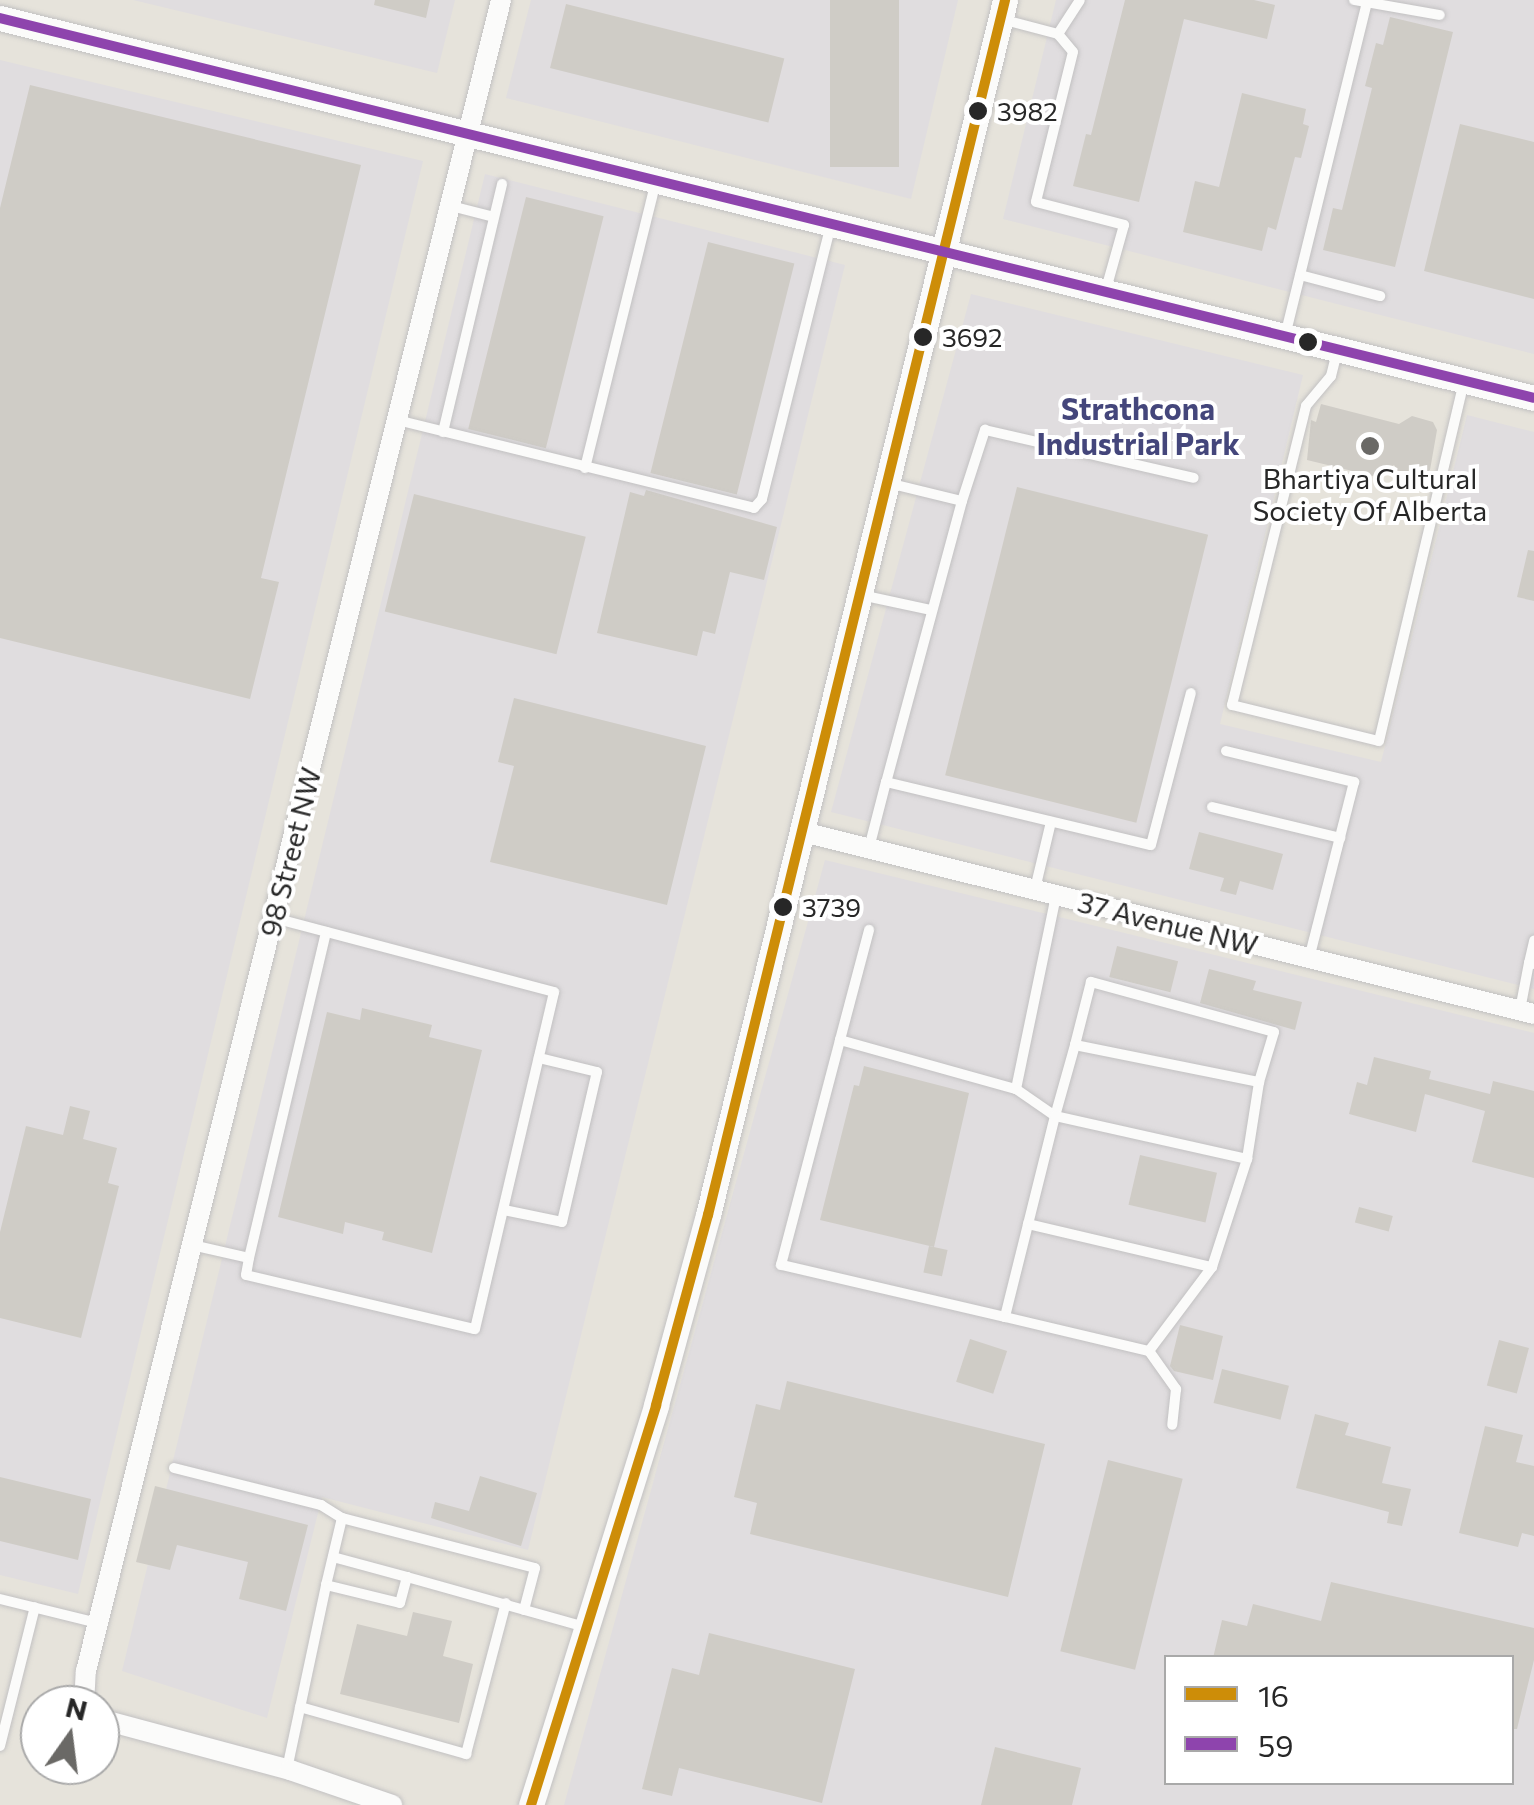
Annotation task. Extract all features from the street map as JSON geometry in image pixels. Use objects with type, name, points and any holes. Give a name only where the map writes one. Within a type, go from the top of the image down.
[{"type":"street","name":"98 Street NW","points":[[83,1685],[501,0]]},
{"type":"street","points":[[531,1805],[656,1405],[708,1215],[1003,10]]},
{"type":"street","points":[[0,18],[1534,398]]},
{"type":"street","name":"37 Avenue NW","points":[[802,832],[1527,1012]]},
{"type":"street","points":[[120,1724],[287,1769],[392,1805]]},
{"type":"lane","points":[[1058,34],[1080,0]]},
{"type":"lane","points":[[1284,336],[1360,2],[1440,16]]},
{"type":"lane","points":[[1003,10],[1058,34],[1072,52],[1036,202],[1124,224],[1105,292]]},
{"type":"lane","points":[[585,468],[656,180]]},
{"type":"lane","points":[[443,432],[502,184]]},
{"type":"lane","points":[[450,206],[494,217]]},
{"type":"lane","points":[[397,420],[746,508],[760,505],[831,224]]},
{"type":"lane","points":[[1300,274],[1380,296]]},
{"type":"lane","points":[[1338,350],[1331,376],[1306,406],[1232,705],[1379,741],[1464,381]]},
{"type":"lane","points":[[869,848],[931,610],[985,430],[1194,478]]},
{"type":"lane","points":[[887,483],[962,501]]},
{"type":"lane","points":[[860,594],[931,610]]},
{"type":"lane","points":[[886,782],[1151,845],[1191,693]]},
{"type":"lane","points":[[1226,751],[1354,782],[1309,958]]},
{"type":"lane","points":[[1212,807],[1340,838]]},
{"type":"lane","points":[[1016,1088],[1046,892],[1051,822]]},
{"type":"lane","points":[[273,918],[554,992],[475,1329],[246,1275],[326,932]]},
{"type":"lane","points":[[870,930],[781,1266],[1148,1351],[1176,1389],[1172,1425]]},
{"type":"lane","points":[[1527,1012],[1534,942]]},
{"type":"lane","points":[[1005,1317],[1092,982],[1274,1032],[1260,1082],[1247,1159],[1212,1267],[1148,1351]]},
{"type":"lane","points":[[840,1040],[1016,1088],[1055,1116],[1247,1159]]},
{"type":"lane","points":[[1075,1045],[1260,1082]]},
{"type":"lane","points":[[504,1210],[562,1222],[597,1072],[539,1058]]},
{"type":"lane","points":[[1028,1224],[1212,1267]]},
{"type":"lane","points":[[192,1245],[250,1258]]},
{"type":"lane","points":[[174,1468],[322,1505],[342,1518],[535,1568],[524,1610]]},
{"type":"lane","points":[[287,1769],[342,1518]]},
{"type":"lane","points":[[333,1558],[586,1628]]},
{"type":"lane","points":[[326,1586],[400,1604],[407,1577]]},
{"type":"lane","points":[[0,1599],[98,1623]]},
{"type":"lane","points":[[300,1707],[466,1754],[506,1603]]},
{"type":"lane","points":[[0,1746],[34,1607]]},
{"type":"shaded area","points":[[133,0],[455,0],[437,73]]},
{"type":"shaded area","points":[[531,0],[958,0],[911,199],[506,98]]},
{"type":"shaded area","points":[[1056,0],[1534,0],[1534,354],[1003,219]]},
{"type":"shaded area","points":[[0,60],[423,161],[78,1594],[0,1575]]},
{"type":"shaded area","points":[[485,174],[845,265],[528,1550],[322,1497],[267,1718],[122,1671]]},
{"type":"shaded area","points":[[971,294],[1303,375],[1220,724],[1381,762],[1467,415],[1534,432],[1534,989],[831,812]]},
{"type":"shaded area","points":[[825,860],[1534,1033],[1534,1805],[564,1805]]},
{"type":"building","points":[[375,0],[430,0],[426,18],[374,5]]},
{"type":"building","points":[[830,0],[899,0],[899,167],[830,167]]},
{"type":"building","points":[[1125,0],[1254,0],[1275,5],[1267,39],[1184,19],[1139,202],[1073,186],[1086,134],[1091,135]]},
{"type":"building","points":[[566,4],[784,58],[768,122],[550,68]]},
{"type":"building","points":[[1390,17],[1453,32],[1395,267],[1323,250],[1333,208],[1342,210],[1372,88],[1365,86],[1376,43],[1383,45]]},
{"type":"building","points":[[30,85],[361,165],[261,578],[279,582],[250,699],[0,638],[0,208]]},
{"type":"building","points":[[1242,93],[1306,109],[1303,124],[1309,126],[1301,158],[1295,157],[1276,230],[1268,227],[1262,251],[1183,232],[1195,181],[1219,187]]},
{"type":"building","points":[[1460,124],[1534,142],[1534,299],[1424,271]]},
{"type":"building","points":[[526,197],[604,216],[546,448],[468,429]]},
{"type":"building","points":[[708,242],[794,264],[737,494],[650,473]]},
{"type":"building","name":"Bhartiya Cultural Society Of Alberta","points":[[1321,404],[1399,424],[1412,416],[1433,422],[1437,430],[1430,470],[1417,478],[1399,473],[1394,465],[1373,476],[1307,460],[1311,420],[1316,422]]},
{"type":"building","points":[[1017,487],[1208,535],[1136,823],[945,775]]},
{"type":"building","points":[[646,490],[777,527],[764,580],[730,572],[715,634],[703,631],[697,656],[597,633],[630,492],[644,496]]},
{"type":"building","points":[[414,494],[586,537],[556,654],[385,611]]},
{"type":"building","points":[[1528,550],[1534,551],[1534,601],[1517,597]]},
{"type":"building","points":[[514,698],[706,746],[667,905],[490,862],[514,766],[498,762]]},
{"type":"building","points":[[1199,832],[1283,854],[1273,890],[1240,881],[1236,895],[1220,891],[1224,878],[1189,869]]},
{"type":"building","points":[[1117,946],[1178,961],[1170,992],[1109,977]]},
{"type":"building","points":[[1209,969],[1256,981],[1253,990],[1302,1002],[1295,1030],[1200,1003]]},
{"type":"building","points":[[362,1008],[432,1025],[429,1037],[482,1050],[432,1253],[382,1240],[384,1232],[345,1222],[343,1234],[278,1217],[327,1012],[360,1020]]},
{"type":"building","points":[[1374,1057],[1431,1071],[1429,1079],[1490,1094],[1493,1081],[1534,1091],[1534,1178],[1472,1162],[1485,1111],[1425,1094],[1416,1132],[1349,1114],[1357,1082],[1367,1085]]},
{"type":"building","points":[[864,1066],[969,1093],[934,1247],[820,1220],[854,1085],[859,1086]]},
{"type":"building","points":[[70,1106],[90,1111],[83,1139],[117,1148],[108,1183],[119,1186],[81,1338],[0,1318],[0,1232],[26,1126],[63,1135]]},
{"type":"building","points":[[1140,1155],[1217,1173],[1206,1222],[1129,1205]]},
{"type":"building","points":[[1359,1207],[1393,1216],[1389,1232],[1355,1222]]},
{"type":"building","points":[[929,1246],[948,1250],[942,1276],[923,1272]]},
{"type":"building","points":[[1180,1325],[1223,1336],[1213,1380],[1174,1371],[1170,1366]]},
{"type":"building","points":[[970,1339],[1007,1351],[993,1394],[956,1382]]},
{"type":"building","points":[[1499,1340],[1529,1348],[1517,1393],[1487,1385]]},
{"type":"building","points":[[1222,1369],[1289,1386],[1280,1420],[1214,1403]]},
{"type":"building","points":[[787,1381],[1045,1444],[1008,1597],[750,1534],[757,1503],[734,1497],[756,1404],[780,1410]]},
{"type":"building","points":[[1315,1414],[1349,1423],[1345,1435],[1391,1447],[1382,1483],[1411,1489],[1402,1526],[1387,1523],[1389,1512],[1296,1488]]},
{"type":"building","points":[[1485,1426],[1523,1435],[1516,1462],[1534,1466],[1534,1536],[1522,1533],[1518,1547],[1459,1533]]},
{"type":"building","points":[[1108,1460],[1183,1479],[1135,1670],[1060,1651]]},
{"type":"building","points":[[480,1476],[537,1493],[521,1546],[431,1518],[435,1502],[469,1511]]},
{"type":"building","points":[[0,1477],[91,1499],[78,1560],[0,1541]]},
{"type":"building","points":[[155,1486],[308,1525],[286,1611],[239,1599],[248,1562],[177,1545],[170,1570],[136,1562]]},
{"type":"building","points":[[1331,1582],[1534,1628],[1534,1660],[1517,1729],[1514,1655],[1214,1655],[1222,1620],[1247,1626],[1253,1604],[1321,1621]]},
{"type":"building","points":[[413,1612],[452,1621],[443,1656],[473,1664],[459,1723],[340,1694],[357,1624],[407,1636]]},
{"type":"building","points":[[709,1633],[855,1669],[822,1803],[679,1768],[672,1796],[642,1789],[672,1668],[699,1675]]},
{"type":"building","points":[[995,1747],[1081,1768],[1072,1805],[981,1805]]},
{"type":"transit line","name":"16","points":[[531,1805],[656,1405],[708,1215],[1005,0]]},
{"type":"transit line","name":"59","points":[[0,18],[1534,398]]},
{"type":"place","name":"3982","points":[[978,111]]},
{"type":"place","name":"3692","points":[[923,337]]},
{"type":"place","name":"Bhartiya Cultural Society Of Alberta","points":[[1370,446]]},
{"type":"place","name":"3739","points":[[783,907]]},
{"type":"district","name":"Strathcona Industrial Park","points":[[1138,425]]}]
